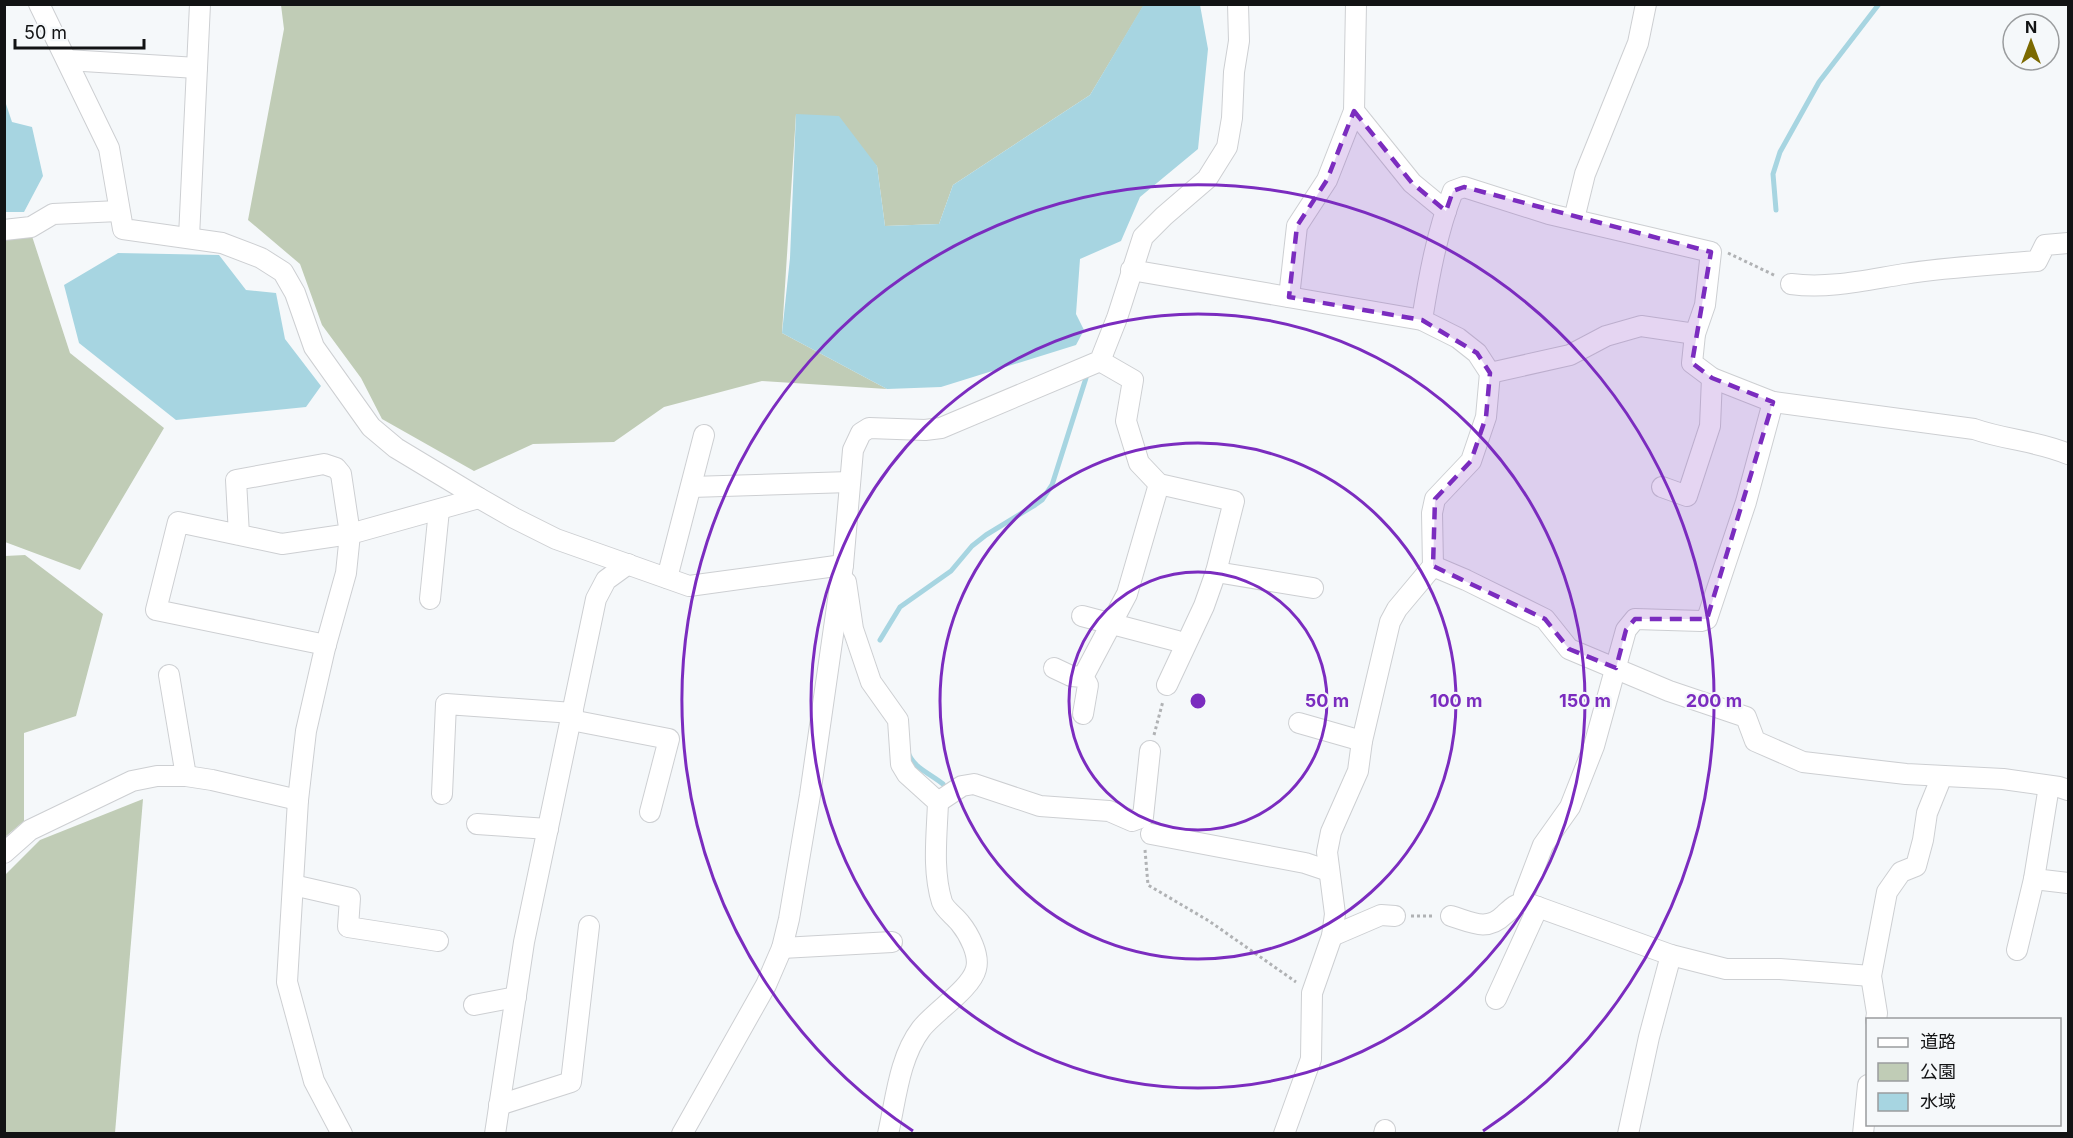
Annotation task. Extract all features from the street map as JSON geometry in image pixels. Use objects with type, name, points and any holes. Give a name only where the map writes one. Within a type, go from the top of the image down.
[{"type":"street","points":[[39,4],[109,148],[123,229],[189,237],[232,247],[261,258],[283,272],[295,293],[314,347],[371,427],[396,448],[513,518],[556,539],[689,586],[843,565]]},
{"type":"street","points":[[189,237],[200,4]]},
{"type":"street","points":[[682,1134],[766,985],[782,948],[810,795],[843,565],[853,450],[861,433],[869,428],[925,430],[941,428],[1100,361],[1143,237],[1207,179],[1227,147],[1239,41],[1238,4]]},
{"type":"street","points":[[1288,297],[1297,226],[1327,180],[1354,111],[1356,4]]},
{"type":"street","points":[[1574,219],[1585,174],[1638,43],[1646,4]]},
{"type":"street","points":[[67,60],[196,68]]},
{"type":"street","points":[[1354,111],[1412,183],[1446,211]]},
{"type":"street","points":[[1422,320],[1428,280],[1446,211],[1453,192],[1464,188],[1574,219],[1712,252],[1705,305],[1695,334],[1692,363],[1712,378],[1773,402],[1974,429],[1995,436],[2052,447],[2068,454]]},
{"type":"street","points":[[4,230],[31,227],[53,214],[119,211]]},
{"type":"street","points":[[1791,284],[1834,286],[1907,273],[2037,261],[2045,245],[2068,243]]},
{"type":"street","points":[[1131,270],[1422,320],[1458,338],[1471,348],[1490,373],[1486,417],[1472,461],[1435,499],[1432,513],[1433,566],[1397,609],[1390,622],[1362,741],[1358,771],[1331,832],[1328,852],[1335,914],[1332,936],[1312,993],[1311,1059],[1284,1134]]},
{"type":"street","points":[[1490,373],[1570,356],[1606,336],[1641,326],[1695,334]]},
{"type":"street","points":[[1100,361],[1133,380],[1126,421],[1139,463],[1159,484],[1234,501],[1216,572],[1204,606],[1167,685]]},
{"type":"street","points":[[1662,487],[1687,496],[1710,426],[1712,378]]},
{"type":"street","points":[[1531,904],[1524,896],[1543,844],[1570,807],[1594,746],[1626,630],[1635,619],[1701,621],[1707,619],[1746,502],[1773,402]]},
{"type":"street","points":[[667,578],[704,435]]},
{"type":"street","points":[[239,535],[236,480],[324,464],[336,468],[342,474],[350,534],[346,573],[306,731],[298,800],[287,982],[314,1082],[342,1134]]},
{"type":"street","points":[[690,487],[850,482]]},
{"type":"street","points":[[1083,677],[1127,594],[1159,484]]},
{"type":"street","points":[[326,645],[156,610],[178,522],[282,544],[350,534],[479,498]]},
{"type":"street","points":[[430,599],[439,510]]},
{"type":"street","points":[[495,1134],[524,942],[596,599],[606,580],[628,564]]},
{"type":"street","points":[[843,565],[854,629],[871,682],[898,720],[902,764],[908,774],[938,802],[936,864],[943,904],[960,923],[977,957],[976,970],[971,980],[922,1027],[914,1039],[904,1060],[888,1134]]},
{"type":"street","points":[[1433,566],[1545,619],[1569,648],[1669,691],[1746,717],[1755,741],[1803,762],[1906,774],[2003,779],[2068,790]]},
{"type":"street","points":[[1216,572],[1313,588]]},
{"type":"street","points":[[1082,616],[1177,641]]},
{"type":"street","points":[[1054,668],[1071,676],[1083,677]]},
{"type":"street","points":[[168,675],[186,776]]},
{"type":"street","points":[[1083,677],[1088,685],[1083,714]]},
{"type":"street","points":[[441,794],[446,704],[572,717],[669,739],[650,812]]},
{"type":"street","points":[[1299,723],[1362,741]]},
{"type":"street","points":[[938,802],[962,786],[974,784],[1040,806],[1109,811],[1132,821],[1143,817],[1150,751]]},
{"type":"street","points":[[4,853],[30,830],[132,781],[157,776],[186,776],[212,780],[298,800]]},
{"type":"street","points":[[1876,1018],[1871,976],[1887,892],[1901,872],[1916,866],[1927,813],[1942,776]]},
{"type":"street","points":[[2018,950],[2034,879],[2049,786]]},
{"type":"street","points":[[477,824],[548,829]]},
{"type":"street","points":[[1148,841],[1305,863],[1329,871]]},
{"type":"street","points":[[2034,879],[2068,883]]},
{"type":"street","points":[[293,885],[350,898],[348,927],[438,941]]},
{"type":"street","points":[[1451,916],[1482,926],[1496,923],[1516,903],[1531,904],[1671,955],[1726,969],[1780,969],[1871,976]]},
{"type":"street","points":[[1496,999],[1531,904]]},
{"type":"street","points":[[1332,936],[1381,915],[1395,916]]},
{"type":"street","points":[[499,1105],[571,1082],[589,926]]},
{"type":"street","points":[[782,948],[891,942]]},
{"type":"street","points":[[1628,1134],[1649,1037],[1671,955]]},
{"type":"street","points":[[474,1005],[516,997]]},
{"type":"street","points":[[1863,1134],[1866,1105]]},
{"type":"path","points":[[1712,252],[1728,253],[1757,265],[1791,284]]},
{"type":"path","points":[[1150,751],[1167,685]]},
{"type":"path","points":[[1148,841],[1148,885],[1209,921],[1312,993]]},
{"type":"path","points":[[1395,916],[1451,916]]},
{"type":"highlighted area","points":[[1354,111],[1412,183],[1446,211],[1453,191],[1464,187],[1711,252],[1692,363],[1712,378],[1773,402],[1707,619],[1635,619],[1626,630],[1616,668],[1569,649],[1545,619],[1433,566],[1435,499],[1471,461],[1486,417],[1490,373],[1477,353],[1422,320],[1289,297],[1297,226],[1327,180]]},
{"type":"green space","points":[[281,5],[1144,5],[1090,95],[953,185],[939,224],[885,226],[877,166],[796,114],[782,333],[887,389],[762,381],[664,407],[614,442],[533,444],[474,471],[382,419],[361,378],[322,325],[300,264],[248,220],[284,29]]},
{"type":"green space","points":[[30,230],[70,353],[164,428],[80,570],[5,542],[4,234]]},
{"type":"green space","points":[[25,555],[103,614],[76,716],[24,733],[24,821],[5,837],[5,556]]},
{"type":"green space","points":[[143,799],[115,1133],[5,1133],[5,875],[40,840]]},
{"type":"water","points":[[1144,4],[1200,5],[1208,49],[1198,149],[1140,197],[1121,241],[1080,259],[1076,314],[1084,330],[1076,345],[941,387],[887,389],[782,333],[790,258],[796,114],[839,116],[877,166],[885,226],[939,224],[953,185],[1090,95]]},
{"type":"water","points":[[4,98],[12,122],[32,127],[43,176],[24,212],[5,212]]},
{"type":"water","points":[[118,253],[219,255],[246,290],[276,293],[285,339],[321,386],[306,407],[176,420],[79,343],[64,285]]},
{"type":"waterway","points":[[1776,210],[1773,174],[1780,152],[1819,82],[1879,4]]},
{"type":"waterway","points":[[880,640],[900,607],[951,571],[972,546],[986,535],[1042,500],[1052,485],[1086,378]]},
{"type":"waterway","points":[[908,752],[913,762],[943,784]]}]
